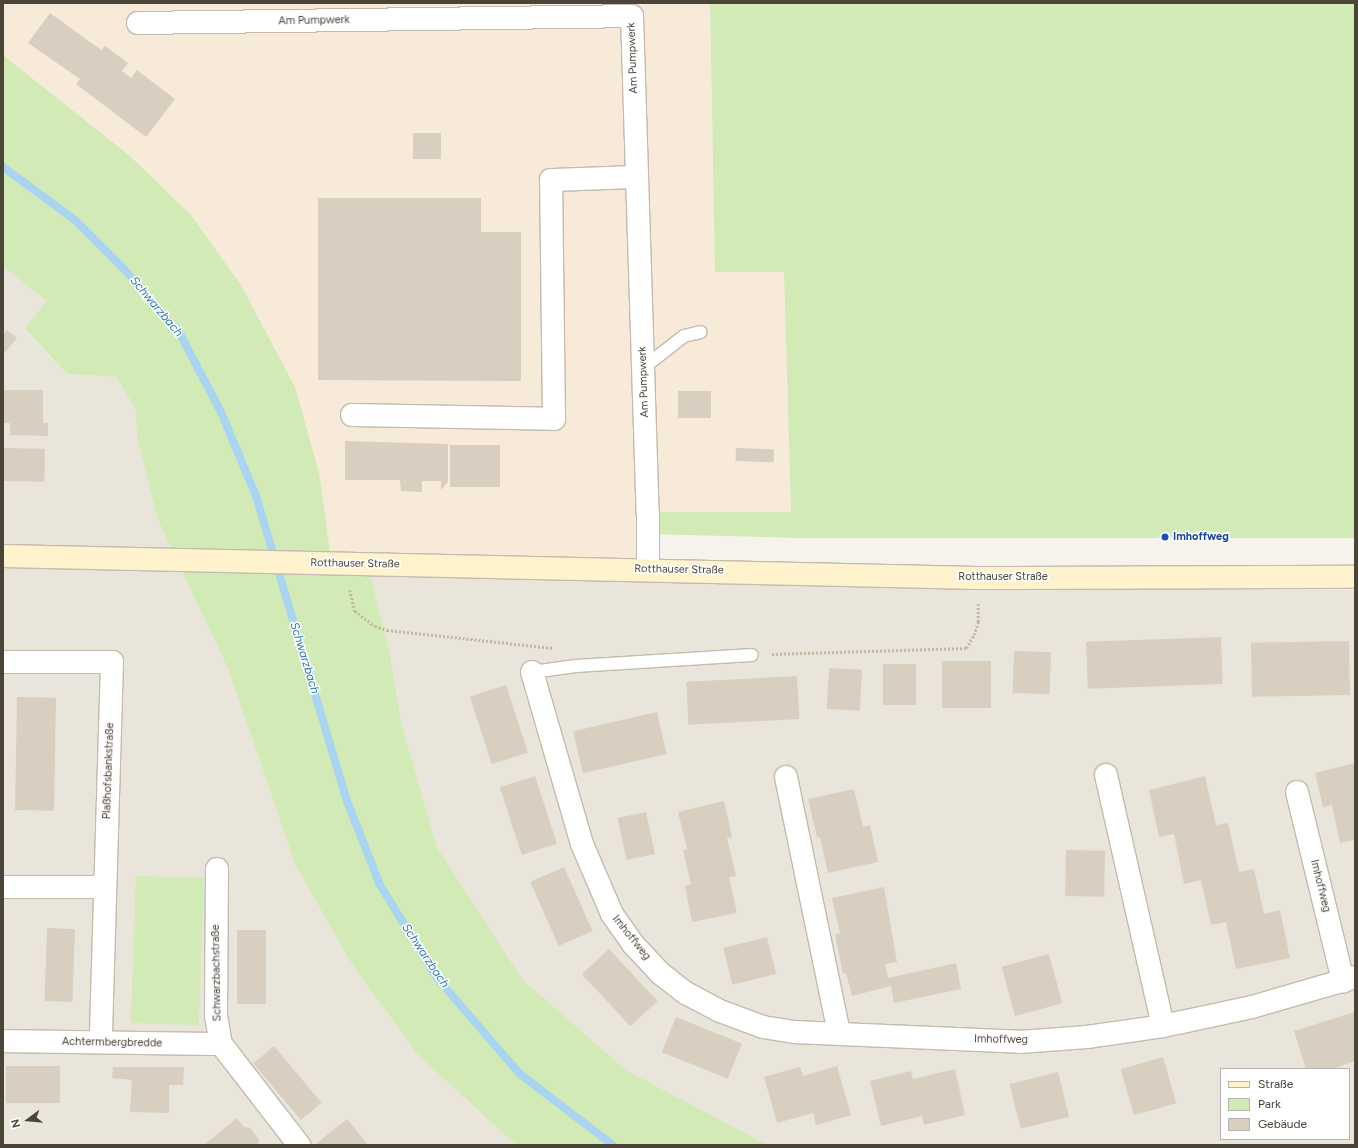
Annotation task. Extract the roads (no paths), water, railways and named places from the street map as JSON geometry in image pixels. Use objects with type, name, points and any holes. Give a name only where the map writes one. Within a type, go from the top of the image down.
[{"type":"main road","name":"Rotthauser Straße","points":[[3,556],[648,569],[978,578],[1355,577]]},
{"type":"street","name":"Am Pumpwerk","points":[[138,23],[632,16],[648,569]]},
{"type":"street","points":[[352,415],[554,418],[551,180],[636,177]]},
{"type":"street","name":"Plaßhofsbankstraße","points":[[3,662],[112,662],[105,887]]},
{"type":"street","name":"Imhoffweg","points":[[532,672],[582,844],[612,914],[633,944],[660,973],[686,993],[720,1011],[763,1027],[794,1032],[1020,1042],[1087,1037],[1163,1026],[1252,1007],[1349,979],[1297,792]]},
{"type":"street","points":[[1106,775],[1163,1026]]},
{"type":"street","points":[[786,777],[839,1033]]},
{"type":"street","name":"Schwarzbachstraße","points":[[217,869],[216,1016],[221,1044],[299,1145]]},
{"type":"street","points":[[3,887],[105,887],[101,1042]]},
{"type":"street","name":"Achtermbergbredde","points":[[3,1041],[221,1044]]},
{"type":"lane","points":[[643,368],[684,336],[701,332]]},
{"type":"lane","points":[[532,672],[576,666],[752,655]]},
{"type":"waterway","name":"Schwarzbach","points":[[3,167],[75,220],[123,268],[180,334],[221,412],[256,496],[347,801],[380,885],[437,978],[520,1074],[613,1145]]},
{"type":"place","name":"Imhoffweg","points":[[1165,537]]}]
